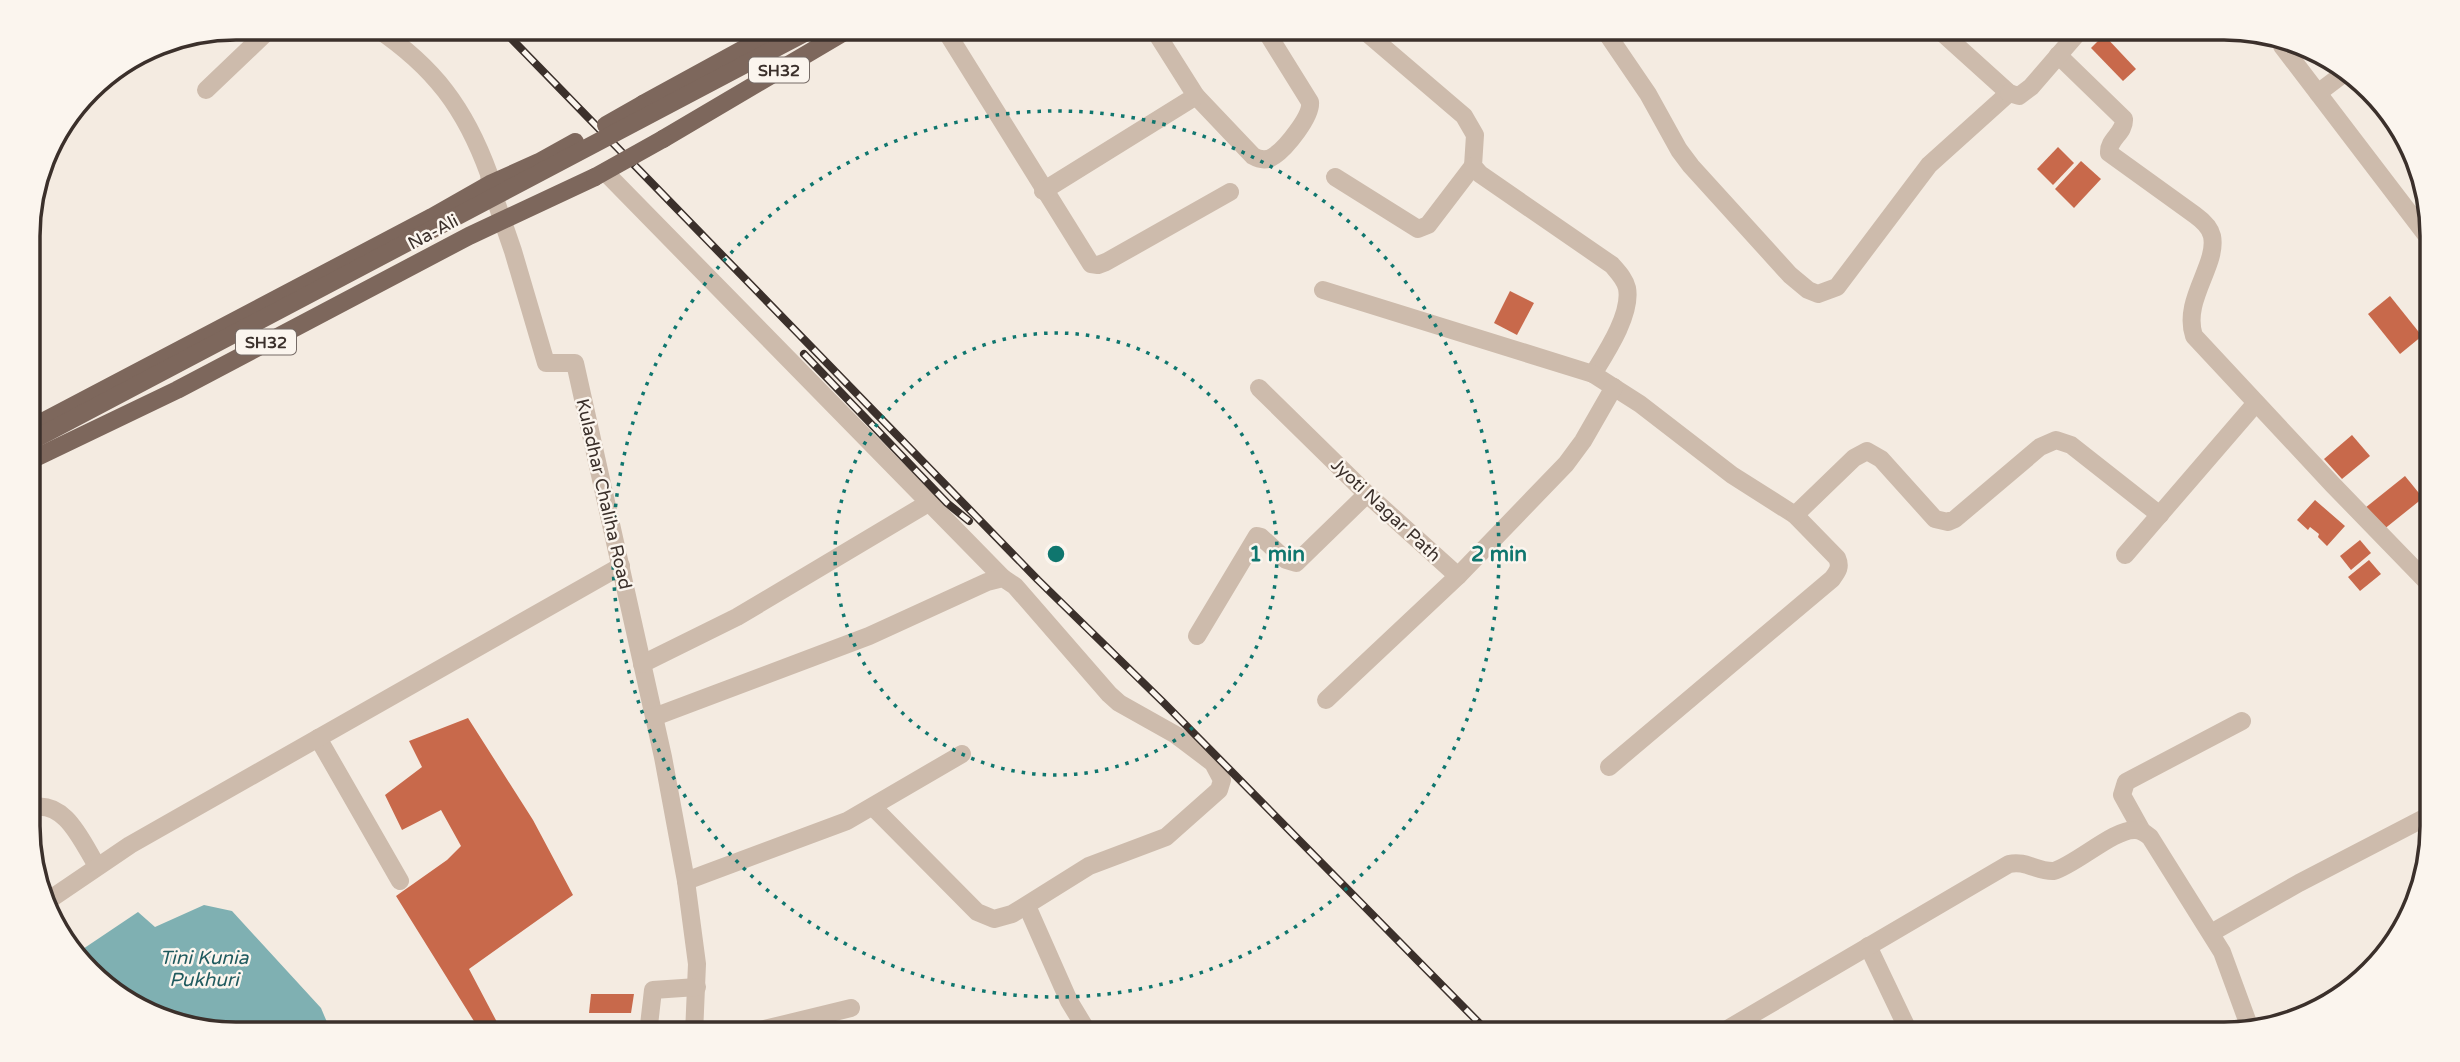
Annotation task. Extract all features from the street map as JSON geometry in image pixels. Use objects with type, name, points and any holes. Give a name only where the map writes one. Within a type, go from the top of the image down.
[{"type":"main road","points":[[41,423],[421,224],[490,184],[539,162],[760,40]]},
{"type":"main road","points":[[41,436],[791,40]]},
{"type":"main road","name":"Na-Ali","points":[[41,455],[177,390],[469,236],[600,175],[831,40]]},
{"type":"street","points":[[206,90],[258,40]]},
{"type":"street","name":"Kuladhar Chaliha Road","points":[[391,40],[433,77],[455,102],[482,153],[546,363],[575,363],[654,717],[686,881],[697,964],[695,1022]]},
{"type":"street","points":[[951,40],[1091,264],[1098,265],[1230,192]]},
{"type":"street","points":[[1161,40],[1196,96],[1253,156],[1265,160],[1273,157],[1282,148],[1311,109],[1306,93],[1272,40]]},
{"type":"street","points":[[1335,177],[1418,229],[1428,225],[1473,166],[1475,135],[1464,116],[1375,40]]},
{"type":"street","points":[[1612,40],[1648,94],[1690,166],[1790,275],[1808,290],[1818,294],[1837,287],[1924,170],[2009,93]]},
{"type":"street","points":[[1950,40],[2009,93],[2019,96],[2071,40]]},
{"type":"street","points":[[2286,51],[2419,226]]},
{"type":"street","points":[[2058,55],[2124,119],[2123,128],[2108,149],[2113,158],[2196,215],[2205,222],[2212,234],[2212,246],[2192,311],[2190,324],[2194,336],[2420,574]]},
{"type":"street","points":[[2318,93],[2338,78]]},
{"type":"street","points":[[1043,191],[1196,96]]},
{"type":"street","points":[[1473,166],[1480,174],[1612,265],[1621,274],[1627,289],[1621,323],[1614,341],[1593,374]]},
{"type":"street","points":[[600,175],[930,502],[1003,578],[1016,586],[1109,694],[1119,703],[1176,735],[1195,749],[1213,764],[1222,780],[1219,790],[1166,837],[1089,866],[1027,906],[994,919],[977,912],[873,807]]},
{"type":"street","points":[[1323,290],[1593,374],[1640,404],[1723,469],[1795,515],[1837,558],[1839,571],[1832,579],[1609,767]]},
{"type":"street","points":[[1326,700],[1458,576],[1566,464],[1583,441],[1614,387]]},
{"type":"street","name":"Jyoti Nagar Path","points":[[1259,388],[1367,494],[1458,576]]},
{"type":"street","points":[[2125,555],[2256,403]]},
{"type":"street","points":[[1795,515],[1854,458],[1867,451],[1881,459],[1936,519],[1948,522],[2040,447],[2056,440],[2070,444],[2160,515]]},
{"type":"street","points":[[1197,636],[1257,536],[1262,537],[1286,560],[1296,563],[1367,494]]},
{"type":"street","points":[[642,664],[737,617],[930,502]]},
{"type":"street","points":[[54,897],[97,866],[621,566]]},
{"type":"street","points":[[654,717],[817,657],[987,582],[1003,578]]},
{"type":"street","points":[[2242,721],[2126,782],[2122,795],[2142,831],[2150,837],[2222,952],[2248,1020]]},
{"type":"street","points":[[318,738],[400,881]]},
{"type":"street","points":[[686,881],[812,836],[873,807],[962,754]]},
{"type":"street","points":[[40,806],[61,813],[97,866]]},
{"type":"street","points":[[2211,933],[2299,883],[2420,820]]},
{"type":"street","points":[[1741,1021],[2009,863],[2025,863],[2054,871],[2126,831],[2142,831]]},
{"type":"street","points":[[1027,906],[1069,1001],[1081,1022]]},
{"type":"street","points":[[1868,946],[1904,1021]]},
{"type":"street","points":[[649,1022],[653,990],[697,987]]},
{"type":"street","points":[[794,1022],[850,1008]]},
{"type":"water","name":"Tini Kunia Pukhuri","points":[[204,905],[232,911],[321,1008],[327,1022],[237,1022],[198,1018],[173,1011],[138,995],[117,981],[84,948],[138,912],[155,927]]},
{"type":"building","points":[[2099,40],[2109,40],[2136,69],[2123,81],[2091,48]]},
{"type":"building","points":[[2058,147],[2074,163],[2053,185],[2037,169]]},
{"type":"building","points":[[2081,161],[2101,179],[2074,208],[2055,189]]},
{"type":"building","points":[[1510,291],[1534,303],[1517,335],[1494,323]]},
{"type":"building","points":[[2390,296],[2420,334],[2420,338],[2400,354],[2368,314]]},
{"type":"building","points":[[2352,435],[2370,456],[2342,479],[2324,459]]},
{"type":"building","points":[[2405,476],[2420,494],[2420,500],[2383,530],[2365,508]]},
{"type":"building","points":[[2315,500],[2345,526],[2327,546],[2318,537],[2319,534],[2310,527],[2308,530],[2297,520]]},
{"type":"building","points":[[2360,540],[2371,553],[2351,570],[2340,556]]},
{"type":"building","points":[[2369,560],[2381,574],[2360,591],[2348,577]]},
{"type":"building","points":[[468,718],[533,820],[573,895],[469,969],[497,1022],[474,1022],[396,896],[447,860],[461,846],[441,810],[402,830],[385,795],[422,767],[409,741]]},
{"type":"building","points":[[591,994],[634,994],[631,1013],[589,1013]]},
{"type":"railway","points":[[513,40],[1038,580],[1164,703],[1478,1021]]},
{"type":"railway","points":[[804,354],[947,503],[969,521]]}]
